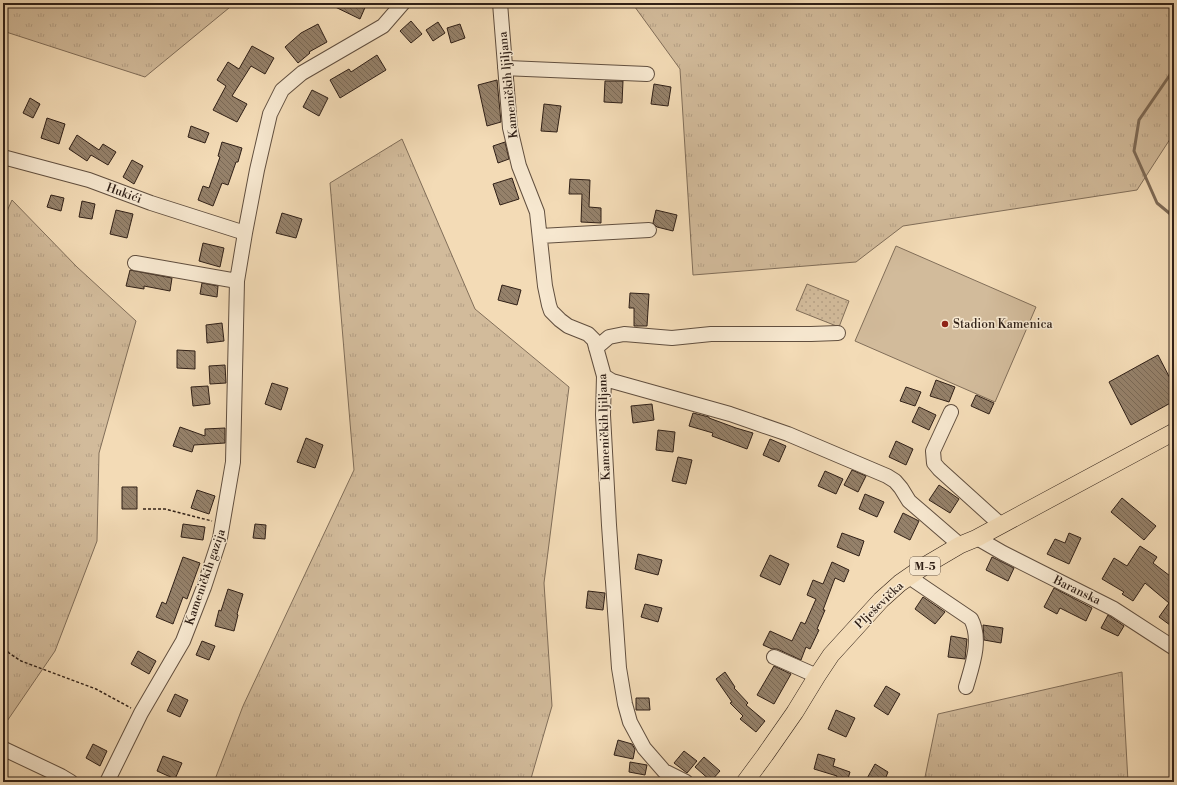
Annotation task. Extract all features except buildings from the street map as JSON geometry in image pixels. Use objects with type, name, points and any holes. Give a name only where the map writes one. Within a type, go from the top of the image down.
[{"type":"main road","name":"Plješevička","points":[[745,782],[795,712],[816,676],[831,655],[881,600],[909,577],[960,545],[977,538],[1174,432]]},
{"type":"street","name":"Kameničkih gazija","points":[[107,782],[141,713],[183,641],[204,587],[220,538],[233,462],[237,281],[244,233],[270,114],[282,90],[302,72],[383,26],[403,3]]},
{"type":"street","name":"Kameničkih ljiljana","points":[[500,3],[510,128],[519,166],[537,212],[545,286],[549,305],[551,311],[560,320],[568,326],[588,334],[594,340],[604,376],[603,415],[609,525],[619,668],[625,704],[630,722],[644,748],[664,771],[686,782]]},
{"type":"street","points":[[505,68],[647,74]]},
{"type":"street","name":"Hukići","points":[[3,157],[89,180],[151,203],[244,233]]},
{"type":"street","points":[[540,236],[649,230]]},
{"type":"street","points":[[135,263],[237,281]]},
{"type":"street","points":[[596,348],[609,337],[624,334],[672,338],[711,334],[838,333]]},
{"type":"street","points":[[604,376],[612,381],[730,414],[788,434],[887,476],[895,481],[909,501],[960,545]]},
{"type":"street","points":[[951,412],[934,451],[934,463],[1001,525]]},
{"type":"street","name":"Baranska","points":[[977,538],[1114,609],[1174,648]]},
{"type":"street","points":[[909,577],[972,619],[977,637],[966,688]]},
{"type":"street","points":[[774,657],[816,676]]},
{"type":"street","points":[[4,749],[71,782]]},
{"type":"path","points":[[143,509],[166,509],[223,525]]},
{"type":"path","points":[[3,643],[9,653],[21,661],[96,689],[141,713]]},
{"type":"green space","points":[[3,3],[235,3],[145,77],[3,31]]},
{"type":"green space","points":[[632,3],[1174,3],[1174,133],[1137,190],[903,226],[856,262],[693,275],[680,69]]},
{"type":"green space","points":[[402,139],[475,309],[569,387],[544,583],[552,706],[530,782],[214,782],[243,706],[354,470],[330,183]]},
{"type":"green space","points":[[12,200],[77,267],[136,321],[99,453],[97,541],[55,651],[3,727],[3,220]]},
{"type":"green space","name":"Stadion Kamenica","points":[[896,246],[1036,307],[995,402],[855,341]]},
{"type":"green space","points":[[807,284],[849,301],[839,327],[796,310]]},
{"type":"green space","points":[[1122,672],[1128,782],[924,782],[938,714]]},
{"type":"waterway","points":[[1174,69],[1139,120],[1134,151],[1157,203],[1174,217]]},
{"type":"place","name":"Stadion Kamenica","points":[[945,324]]}]
